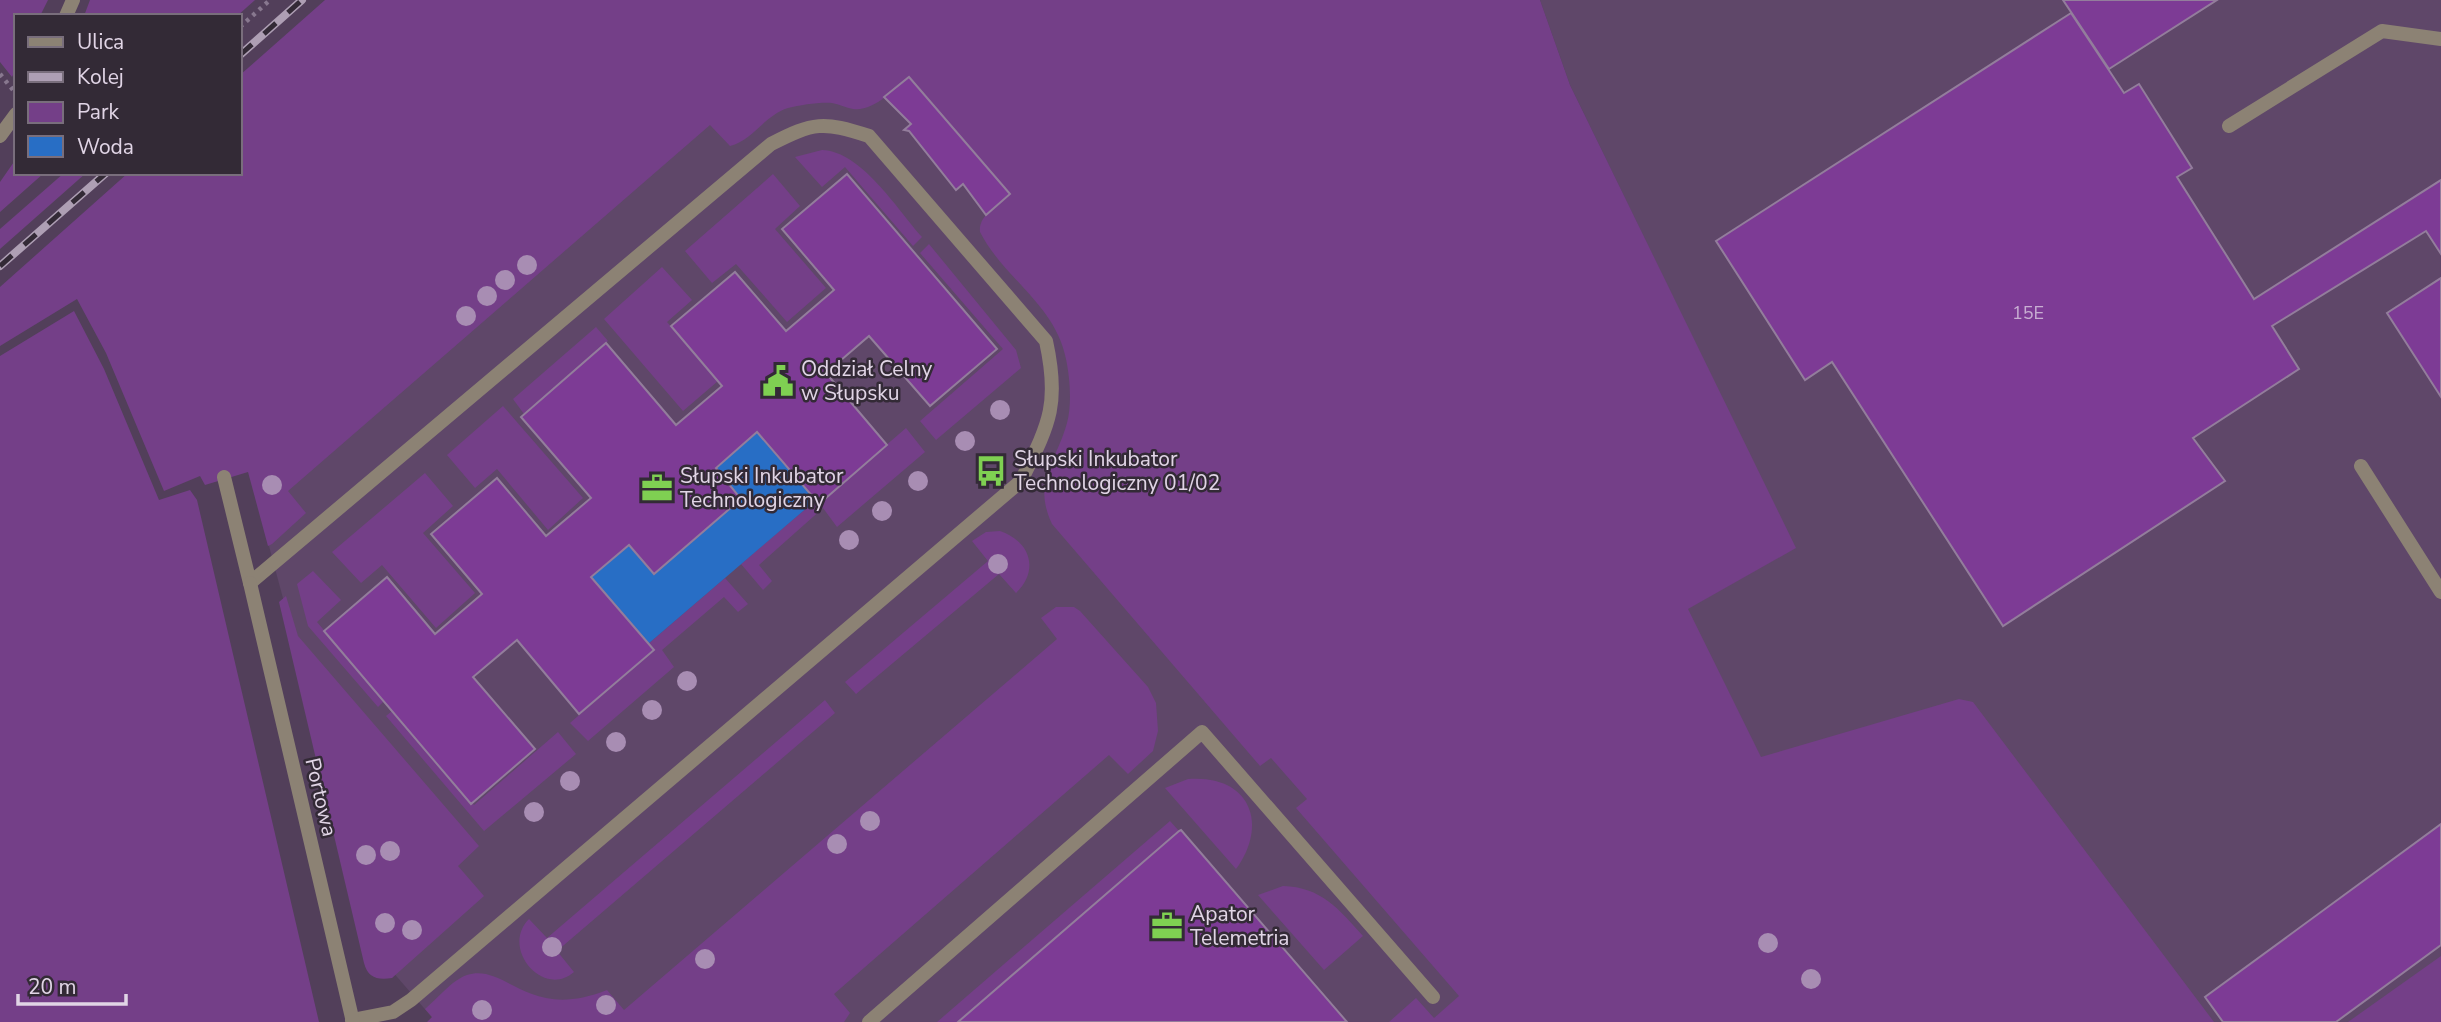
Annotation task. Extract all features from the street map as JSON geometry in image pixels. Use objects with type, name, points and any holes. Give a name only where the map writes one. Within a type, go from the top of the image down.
[{"type":"street","points":[[2229,126],[2382,31],[2441,39]]},
{"type":"street","points":[[0,135],[14,117]]},
{"type":"street","points":[[250,583],[771,144],[804,127],[833,124],[869,136],[1046,341],[1054,377],[1049,425],[1021,481],[411,1000],[393,1012],[352,1021]]},
{"type":"street","points":[[2361,466],[2441,592]]},
{"type":"street","name":"Portowa","points":[[224,477],[352,1021]]},
{"type":"street","points":[[869,1022],[1202,732],[1433,997]]},
{"type":"path","points":[[242,25],[270,0]]},
{"type":"path","points":[[0,74],[14,91]]},
{"type":"shaded area","name":"Słupski Inkubator Technologiczny","points":[[808,0],[1002,0],[1471,987],[1430,1022],[436,1022],[379,956],[251,479]]},
{"type":"shaded area","points":[[1540,0],[2441,0],[2441,998],[2408,1022],[2156,1022],[1761,758],[1687,609],[1795,548],[1570,85]]},
{"type":"green space","points":[[0,0],[48,0],[41,14],[14,14],[12,77],[0,62]]},
{"type":"green space","points":[[90,0],[255,0],[239,14],[85,14]]},
{"type":"green space","points":[[325,0],[1540,0],[1570,85],[1796,548],[1688,609],[1761,757],[1959,699],[1973,702],[2214,1022],[1389,1022],[1416,998],[1434,1018],[1459,996],[1296,808],[1307,799],[1271,758],[1260,766],[1052,524],[1046,509],[1045,484],[1067,423],[1070,399],[1066,359],[1060,340],[1040,307],[990,249],[980,232],[982,220],[1010,194],[909,77],[883,99],[861,109],[827,103],[780,111],[746,139],[730,146],[710,125],[288,491],[306,513],[268,546],[248,472],[205,485],[200,476],[164,491],[106,353],[77,299],[0,346],[0,287],[126,175],[242,175],[242,73]]},
{"type":"green space","points":[[822,150],[851,160],[864,171],[890,197],[922,237],[913,246],[845,167],[822,187],[795,157]]},
{"type":"green space","points":[[14,162],[14,175],[42,175],[0,212],[0,182]]},
{"type":"green space","points":[[773,174],[800,206],[775,229],[826,288],[787,322],[736,264],[712,283],[685,251]]},
{"type":"green space","points":[[62,175],[84,175],[0,249],[0,229]]},
{"type":"green space","points":[[929,244],[1016,350],[1021,368],[936,440],[920,421],[1003,349],[920,253]]},
{"type":"green space","points":[[662,267],[692,300],[667,322],[718,381],[683,411],[604,319]]},
{"type":"green space","points":[[74,311],[104,369],[159,500],[190,490],[197,500],[319,1022],[0,1022],[0,356]]},
{"type":"green space","points":[[596,327],[608,341],[524,414],[513,399]]},
{"type":"green space","points":[[503,406],[583,498],[548,530],[497,469],[475,488],[447,455]]},
{"type":"green space","points":[[906,428],[925,452],[837,527],[823,508],[759,565],[772,581],[763,590],[741,564],[816,500],[819,503]]},
{"type":"green space","points":[[425,473],[453,506],[423,533],[475,593],[436,628],[382,565],[361,583],[332,552]]},
{"type":"green space","points":[[1000,531],[1019,542],[1028,557],[1028,575],[1016,593],[999,574],[856,694],[845,682],[988,561],[972,541],[986,532]]},
{"type":"green space","points":[[313,571],[341,600],[317,622],[384,701],[378,707],[308,626],[297,584]]},
{"type":"green space","points":[[725,578],[748,604],[738,612],[724,597],[662,650],[674,667],[588,741],[570,723],[653,651],[648,644]]},
{"type":"green space","points":[[286,596],[298,636],[479,846],[458,866],[484,896],[392,978],[374,977],[364,963],[279,602]]},
{"type":"green space","points":[[1056,607],[1074,607],[1080,611],[1148,687],[1156,703],[1158,731],[1153,751],[1128,774],[1109,755],[834,994],[850,1013],[844,1022],[427,1022],[432,1017],[425,1009],[445,990],[461,977],[481,974],[538,996],[557,999],[580,998],[607,990],[624,1010],[1057,639],[1041,618]]},
{"type":"green space","points":[[825,700],[835,713],[557,951],[574,972],[562,979],[550,979],[538,975],[529,966],[522,956],[519,943],[521,931],[529,919],[547,938]]},
{"type":"green space","points":[[392,711],[474,805],[558,732],[576,754],[484,831],[386,716]]},
{"type":"green space","points":[[1188,779],[1226,784],[1239,793],[1247,804],[1252,819],[1251,834],[1246,851],[1236,869],[1165,788]]},
{"type":"green space","points":[[1170,821],[1179,831],[958,1022],[937,1022]]},
{"type":"green space","points":[[1283,886],[1308,890],[1319,895],[1363,936],[1324,970],[1258,895]]},
{"type":"green space","points":[[2441,956],[2441,1022],[2348,1022]]},
{"type":"water","points":[[757,432],[816,500],[648,644],[591,577],[629,545],[654,573],[741,499],[716,468]]},
{"type":"building","points":[[2063,0],[2217,0],[2109,69]]},
{"type":"building","points":[[2071,13],[2124,93],[2139,84],[2192,168],[2177,177],[2254,299],[2441,180],[2441,254],[2426,231],[2272,326],[2299,369],[2193,438],[2225,481],[2003,626],[1832,362],[1805,380],[1716,241]]},
{"type":"building","points":[[909,77],[1010,194],[986,215],[963,184],[956,190],[909,131],[904,130],[911,124],[884,97]]},
{"type":"building","name":"Słupski Inkubator Technologiczny","points":[[847,174],[997,349],[930,406],[869,336],[826,373],[887,445],[819,504],[757,432],[716,468],[741,499],[654,574],[629,545],[591,577],[654,650],[579,714],[517,640],[473,677],[535,749],[471,804],[324,631],[387,577],[435,634],[482,594],[431,534],[497,478],[546,536],[591,498],[521,417],[606,343],[676,425],[722,386],[671,326],[735,272],[786,331],[834,290],[782,229]]},
{"type":"building","points":[[2441,278],[2441,397],[2387,313]]},
{"type":"building","points":[[2441,824],[2441,945],[2336,1022],[2223,1022],[2205,997]]},
{"type":"building","name":"Apator Telemetria","points":[[1181,830],[1347,1022],[958,1022],[1179,831]]},
{"type":"railway","points":[[242,53],[302,0]]},
{"type":"railway","points":[[0,266],[104,175]]},
{"type":"place","name":"Oddział Celny w Słupsku","points":[[778,381]]},
{"type":"place","name":"Słupski Inkubator Technologiczny 01/02","points":[[991,471]]},
{"type":"place","name":"Słupski Inkubator Technologiczny","points":[[657,488]]},
{"type":"place","name":"Apator Telemetria","points":[[1167,926]]}]
